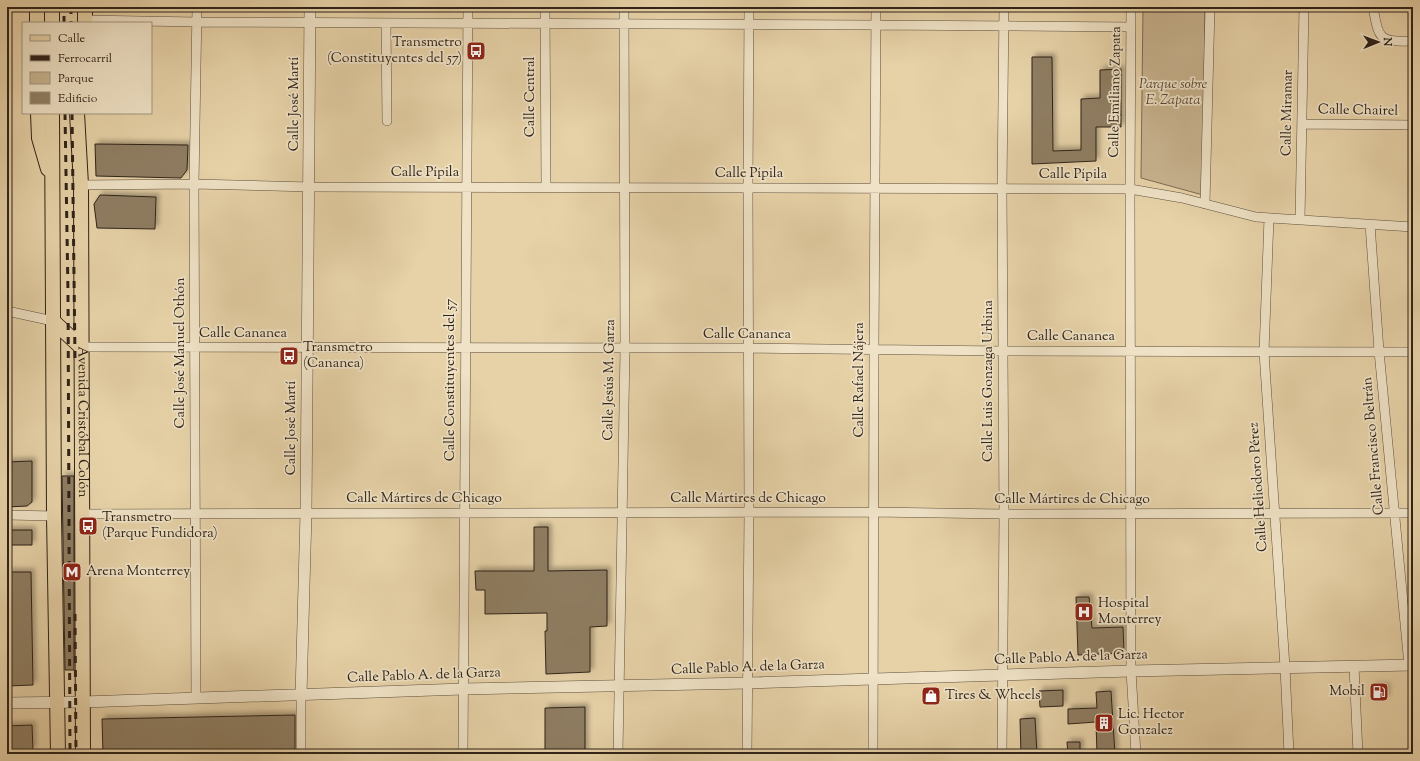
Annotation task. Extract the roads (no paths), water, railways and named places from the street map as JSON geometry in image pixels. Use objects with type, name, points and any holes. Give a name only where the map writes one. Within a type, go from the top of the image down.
[{"type":"main road","points":[[36,7],[37,22]]},
{"type":"main road","points":[[52,7],[52,22]]},
{"type":"main road","points":[[77,7],[83,18]]},
{"type":"main road","points":[[38,114],[39,138],[53,184]]},
{"type":"main road","name":"Avenida Cristóbal Colón","points":[[52,114],[54,516],[58,754]]},
{"type":"main road","name":"Avenida Cristóbal Colón","points":[[77,114],[81,185],[83,754]]},
{"type":"main road","points":[[81,185],[85,146],[85,114]]},
{"type":"main road","points":[[53,321],[81,347]]},
{"type":"street","name":"Calle José Manuel Othón","points":[[196,698],[194,184],[197,7]]},
{"type":"street","name":"Calle José Martí","points":[[301,754],[310,186],[310,7]]},
{"type":"street","name":"Calle Constituyentes del 57","points":[[463,754],[468,7]]},
{"type":"street","name":"Calle Central","points":[[545,7],[546,187]]},
{"type":"street","name":"Calle Jesús M. Garza","points":[[618,754],[625,349],[624,7]]},
{"type":"street","points":[[747,754],[749,512],[749,7]]},
{"type":"street","name":"Calle Rafael Nájera","points":[[873,754],[876,7]]},
{"type":"street","name":"Calle Luis Gonzaga Urbina","points":[[1002,754],[1004,351],[1002,189],[1004,7]]},
{"type":"street","name":"Calle Emiliano Zapata","points":[[1131,7],[1131,671],[1136,754]]},
{"type":"street","points":[[1205,204],[1210,7]]},
{"type":"street","name":"Calle Miramar","points":[[1300,219],[1304,7]]},
{"type":"street","points":[[1373,7],[1377,28],[1383,38],[1392,41],[1413,41]]},
{"type":"street","points":[[83,18],[197,22],[1131,27]]},
{"type":"street","points":[[386,23],[387,121]]},
{"type":"street","name":"Calle Chairel","points":[[1302,124],[1413,125]]},
{"type":"street","name":"Calle Pípila","points":[[81,185],[194,184],[466,187],[1130,189],[1164,194],[1256,217],[1413,227]]},
{"type":"street","name":"Calle Heliodoro Pérez","points":[[1268,218],[1264,352],[1285,667],[1289,754]]},
{"type":"street","name":"Calle Francisco Beltrán","points":[[1370,224],[1379,351],[1394,513],[1411,665]]},
{"type":"street","points":[[7,311],[53,321]]},
{"type":"street","name":"Calle Cananea","points":[[81,347],[465,349],[748,348],[1004,351],[1413,352]]},
{"type":"street","name":"Calle Mártires de Chicago","points":[[82,514],[749,512],[1004,514],[1413,513]]},
{"type":"street","points":[[7,515],[54,516]]},
{"type":"street","name":"Calle Pablo A. de la Garza","points":[[83,702],[463,689],[619,687],[1131,671],[1411,665]]},
{"type":"street","points":[[1354,666],[1358,754]]},
{"type":"street","points":[[7,703],[83,702]]},
{"type":"railway","points":[[64,7],[64,22]]},
{"type":"railway","points":[[71,7],[71,22]]},
{"type":"railway","points":[[65,114],[68,293],[70,754]]},
{"type":"railway","points":[[72,114],[75,358]]},
{"type":"railway","points":[[75,614],[76,754]]},
{"type":"place","name":"Transmetro (Constituyentes del 57)","points":[[476,51]]},
{"type":"place","name":"Transmetro (Cananea)","points":[[289,356]]},
{"type":"place","name":"Transmetro (Parque Fundidora)","points":[[88,526]]},
{"type":"place","name":"Arena Monterrey","points":[[72,572]]},
{"type":"place","name":"Hospital Monterrey","points":[[1084,612]]},
{"type":"place","name":"Mobil","points":[[1379,692]]},
{"type":"place","name":"Tires & Wheels","points":[[931,696]]},
{"type":"place","name":"Lic. Hector Gonzalez","points":[[1104,723]]},
{"type":"park label","name":"Parque sobre E. Zapata","points":[[1173,94]]}]
